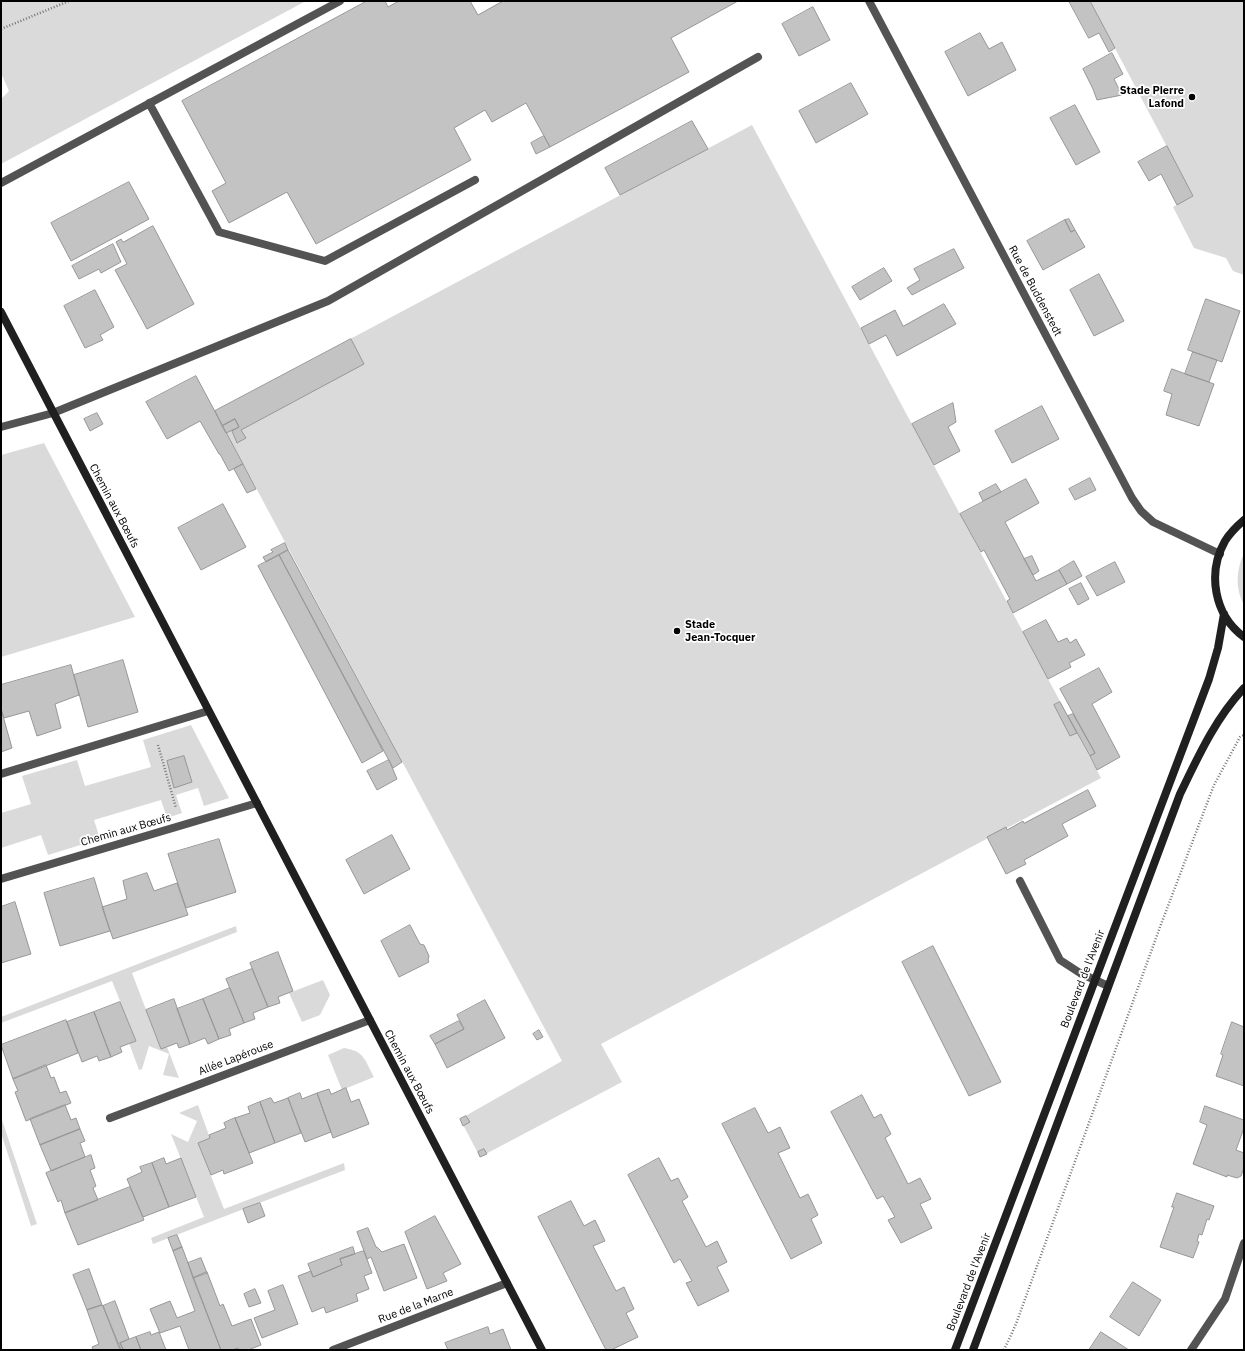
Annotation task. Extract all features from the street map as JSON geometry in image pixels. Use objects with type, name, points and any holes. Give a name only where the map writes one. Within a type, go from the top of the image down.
[{"type":"street","points":[[1,183],[340,1]]},
{"type":"street","name":"Rue de Buddenstedt","points":[[869,1],[1132,498],[1141,511],[1153,522],[1220,554]]},
{"type":"street","points":[[1,427],[53,413],[328,301],[758,57]]},
{"type":"street","points":[[149,103],[219,232],[325,261],[475,180]]},
{"type":"street","name":"Chemin aux Bœufs","points":[[1,312],[542,1350]]},
{"type":"street","points":[[1244,520],[1233,530],[1226,540],[1220,554],[1216,570],[1215,586],[1218,601],[1224,614],[1244,638]]},
{"type":"street","name":"Boulevard de l'Avenir","points":[[955,1350],[1209,679],[1218,648],[1224,614]]},
{"type":"street","points":[[973,1350],[1180,794],[1210,735],[1228,707],[1244,688]]},
{"type":"street","points":[[1,774],[208,711]]},
{"type":"street","name":"Chemin aux Bœufs","points":[[1,879],[257,804]]},
{"type":"street","points":[[1020,880],[1060,960],[1080,973],[1108,986]]},
{"type":"street","name":"Allée Lapérouse","points":[[110,1118],[370,1020]]},
{"type":"street","points":[[1190,1350],[1225,1299],[1244,1243]]},
{"type":"street","name":"Rue de la Marne","points":[[332,1350],[507,1283]]},
{"type":"path","points":[[1,29],[69,1]]},
{"type":"path","points":[[152,728],[182,826]]},
{"type":"path","points":[[1004,1350],[1016,1324],[1160,928],[1214,785],[1240,737],[1244,735]]},
{"type":"shaded area","points":[[1,1],[306,1],[1,164],[1,99],[9,91],[1,73]]},
{"type":"shaded area","name":"Stade Pierre Lafond","points":[[1090,1],[1244,1],[1244,275],[1233,271],[1226,258],[1194,248],[1173,207],[1193,196]]},
{"type":"shaded area","name":"Stade Jean-Tocquer","points":[[752,125],[1101,778],[601,1044],[622,1082],[480,1157],[460,1119],[562,1061],[215,411]]},
{"type":"shaded area","points":[[44,443],[135,617],[1,657],[1,455]]},
{"type":"shaded area","points":[[1244,553],[1244,605],[1239,593],[1238,573]]},
{"type":"shaded area","points":[[191,725],[229,798],[204,806],[198,788],[176,795],[182,813],[167,818],[161,800],[94,820],[100,839],[48,855],[41,835],[1,848],[1,813],[31,804],[22,776],[77,760],[85,786],[151,767],[143,740]]},
{"type":"shaded area","points":[[236,926],[237,932],[132,973],[161,1049],[167,1047],[179,1078],[163,1075],[169,1054],[149,1046],[142,1069],[139,1070],[129,1043],[136,1041],[112,981],[1,1023],[1,1017]]},
{"type":"shaded area","points":[[323,980],[330,995],[320,1015],[302,1022],[289,993]]},
{"type":"shaded area","points":[[344,1048],[351,1049],[360,1054],[364,1058],[374,1077],[342,1090],[328,1055]]},
{"type":"shaded area","points":[[198,1105],[210,1138],[198,1143],[224,1209],[344,1163],[345,1170],[153,1244],[151,1238],[204,1217],[171,1134],[188,1142],[197,1121],[179,1113]]},
{"type":"shaded area","points":[[1,1117],[37,1224],[31,1226],[1,1133]]},
{"type":"building","points":[[367,1],[385,1],[388,7],[399,1],[470,1],[478,15],[503,1],[738,1],[671,38],[689,72],[550,147],[526,103],[492,122],[485,110],[454,128],[471,160],[316,244],[287,192],[229,223],[212,191],[226,183],[182,101]]},
{"type":"building","points":[[1069,1],[1090,1],[1115,48],[1109,52],[1099,33],[1089,38]]},
{"type":"building","points":[[813,7],[830,40],[799,56],[782,24]]},
{"type":"building","points":[[980,33],[989,49],[1002,42],[1016,70],[968,96],[945,52]]},
{"type":"building","points":[[1112,53],[1123,74],[1114,79],[1122,95],[1097,100],[1083,69]]},
{"type":"building","points":[[851,83],[868,114],[816,143],[799,111]]},
{"type":"building","points":[[1075,105],[1100,152],[1076,165],[1050,118]]},
{"type":"building","points":[[692,121],[708,149],[620,195],[605,168]]},
{"type":"building","points":[[544,136],[550,147],[536,154],[531,143]]},
{"type":"building","points":[[1167,146],[1193,196],[1177,205],[1161,174],[1149,181],[1138,162]]},
{"type":"building","points":[[129,182],[149,219],[71,261],[51,223]]},
{"type":"building","points":[[1069,219],[1075,230],[1071,232],[1065,220]]},
{"type":"building","points":[[1065,220],[1071,232],[1075,230],[1085,247],[1043,270],[1027,241]]},
{"type":"building","points":[[153,226],[194,304],[147,329],[115,270],[127,264],[116,242],[121,239],[123,242]]},
{"type":"building","points":[[113,244],[121,262],[101,273],[99,269],[79,279],[72,266]]},
{"type":"building","points":[[954,249],[964,268],[912,295],[907,288],[920,280],[914,269]]},
{"type":"building","points":[[884,268],[892,281],[860,300],[852,287]]},
{"type":"building","points":[[1099,274],[1124,321],[1094,336],[1070,290]]},
{"type":"building","points":[[95,290],[114,327],[100,335],[103,340],[85,348],[64,306]]},
{"type":"building","points":[[1206,299],[1240,311],[1222,362],[1188,350]]},
{"type":"building","points":[[944,304],[956,324],[897,356],[886,335],[869,344],[861,328],[895,310],[903,326]]},
{"type":"building","points":[[351,339],[364,364],[241,430],[246,438],[237,443],[232,431],[239,427],[235,419],[222,426],[215,411]]},
{"type":"building","points":[[1193,352],[1217,360],[1209,382],[1185,374]]},
{"type":"building","points":[[1172,369],[1214,384],[1199,426],[1166,415],[1172,394],[1164,391]]},
{"type":"building","points":[[196,376],[243,464],[229,471],[200,421],[167,439],[146,402]]},
{"type":"building","points":[[953,403],[956,422],[948,427],[960,451],[934,465],[912,424]]},
{"type":"building","points":[[1042,406],[1059,439],[1012,463],[995,431]]},
{"type":"building","points":[[97,413],[103,424],[90,431],[84,419]]},
{"type":"building","points":[[235,419],[239,427],[226,433],[222,426]]},
{"type":"building","points":[[243,464],[256,489],[247,493],[234,469]]},
{"type":"building","points":[[1090,478],[1096,490],[1075,500],[1069,489]]},
{"type":"building","points":[[1026,479],[1039,503],[1005,522],[1036,581],[1059,570],[1067,584],[1013,613],[1007,601],[1010,599],[984,550],[981,552],[960,514]]},
{"type":"building","points":[[996,484],[1001,492],[983,501],[979,493]]},
{"type":"building","points":[[223,504],[246,547],[201,570],[178,528]]},
{"type":"building","points":[[285,543],[288,550],[266,562],[263,557],[273,552],[271,550]]},
{"type":"building","points":[[288,550],[402,762],[393,768],[279,555]]},
{"type":"building","points":[[279,555],[383,751],[362,763],[258,566]]},
{"type":"building","points":[[1032,556],[1039,571],[1033,575],[1024,559]]},
{"type":"building","points":[[1074,561],[1082,576],[1067,584],[1059,570]]},
{"type":"building","points":[[1115,562],[1125,582],[1097,596],[1086,577]]},
{"type":"building","points":[[1081,583],[1089,599],[1078,605],[1069,589]]},
{"type":"building","points":[[1046,620],[1058,642],[1067,638],[1070,643],[1076,639],[1085,655],[1069,663],[1071,667],[1048,679],[1023,632]]},
{"type":"building","points":[[123,660],[138,712],[88,727],[74,675]]},
{"type":"building","points":[[71,665],[79,695],[55,704],[61,728],[37,736],[29,711],[4,718],[1,709],[1,685]]},
{"type":"building","points":[[1099,668],[1112,692],[1092,704],[1120,757],[1097,770],[1090,756],[1095,753],[1060,689]]},
{"type":"building","points":[[1060,702],[1077,733],[1070,736],[1054,705]]},
{"type":"building","points":[[1,709],[12,748],[1,752]]},
{"type":"building","points":[[1073,714],[1095,753],[1090,756],[1068,716]]},
{"type":"building","points":[[184,756],[192,782],[174,788],[167,761]]},
{"type":"building","points":[[389,760],[397,779],[377,790],[367,771]]},
{"type":"building","points":[[1088,790],[1096,806],[1062,824],[1068,836],[1024,860],[1026,864],[1006,874],[987,837],[1006,827],[1007,830],[1023,821],[1024,823]]},
{"type":"building","points":[[392,835],[410,869],[364,894],[346,860]]},
{"type":"building","points":[[219,839],[236,892],[186,908],[168,854]]},
{"type":"building","points":[[147,873],[154,891],[177,883],[188,915],[113,939],[102,907],[127,899],[123,881]]},
{"type":"building","points":[[94,878],[110,931],[60,946],[44,893]]},
{"type":"building","points":[[15,902],[31,954],[1,963],[1,907]]},
{"type":"building","points":[[410,925],[420,944],[424,945],[429,956],[429,962],[399,977],[381,941]]},
{"type":"building","points":[[933,946],[1001,1082],[969,1096],[902,962]]},
{"type":"building","points":[[278,952],[293,991],[278,997],[280,1003],[268,1007],[250,963]]},
{"type":"building","points":[[252,969],[268,1007],[253,1013],[255,1019],[244,1023],[226,979]]},
{"type":"building","points":[[230,988],[244,1023],[229,1029],[231,1035],[219,1039],[203,999]]},
{"type":"building","points":[[174,999],[190,1044],[179,1048],[177,1043],[161,1049],[146,1010]]},
{"type":"building","points":[[203,999],[219,1039],[208,1044],[205,1038],[190,1044],[177,1009]]},
{"type":"building","points":[[485,1000],[505,1038],[447,1068],[435,1044],[464,1029],[457,1015]]},
{"type":"building","points":[[120,1002],[136,1041],[120,1047],[122,1052],[111,1057],[94,1012]]},
{"type":"building","points":[[94,1012],[111,1057],[99,1061],[97,1056],[82,1062],[67,1022]]},
{"type":"building","points":[[66,1020],[78,1053],[13,1079],[1,1045]]},
{"type":"building","points":[[459,1021],[464,1029],[435,1044],[430,1036]]},
{"type":"building","points":[[1232,1022],[1244,1027],[1244,1086],[1216,1076],[1223,1055],[1221,1054]]},
{"type":"building","points":[[539,1030],[543,1037],[537,1040],[533,1034]]},
{"type":"building","points":[[46,1065],[51,1078],[54,1077],[60,1093],[66,1091],[71,1103],[26,1121],[15,1092],[18,1091],[13,1079]]},
{"type":"building","points":[[346,1088],[351,1102],[359,1099],[369,1124],[333,1138],[317,1093],[329,1089],[331,1094]]},
{"type":"building","points":[[300,1093],[302,1099],[317,1093],[331,1132],[305,1142],[288,1098]]},
{"type":"building","points":[[862,1095],[874,1118],[881,1114],[891,1134],[885,1138],[908,1184],[920,1178],[931,1199],[920,1204],[932,1228],[901,1243],[888,1220],[895,1217],[883,1196],[877,1199],[831,1112]]},
{"type":"building","points":[[271,1098],[274,1103],[288,1098],[301,1133],[275,1143],[260,1102]]},
{"type":"building","points":[[260,1102],[275,1143],[249,1153],[235,1118],[250,1113],[248,1107]]},
{"type":"building","points":[[65,1105],[71,1120],[76,1118],[80,1129],[40,1145],[30,1119]]},
{"type":"building","points":[[1205,1106],[1244,1120],[1244,1128],[1236,1150],[1244,1153],[1244,1168],[1241,1176],[1237,1178],[1227,1175],[1227,1177],[1193,1164],[1207,1125],[1200,1122]]},
{"type":"building","points":[[755,1108],[768,1133],[780,1127],[790,1148],[778,1153],[800,1198],[808,1194],[818,1215],[811,1219],[822,1243],[791,1259],[722,1124]]},
{"type":"building","points":[[466,1116],[470,1122],[463,1126],[460,1119]]},
{"type":"building","points":[[235,1118],[253,1163],[224,1174],[223,1170],[211,1175],[198,1143],[210,1138],[209,1135],[226,1128],[224,1123]]},
{"type":"building","points":[[80,1129],[85,1141],[80,1143],[85,1157],[51,1171],[40,1145]]},
{"type":"building","points":[[484,1149],[487,1154],[480,1157],[478,1152]]},
{"type":"building","points":[[91,1155],[95,1168],[90,1170],[96,1186],[93,1188],[98,1200],[65,1213],[61,1200],[58,1202],[46,1173]]},
{"type":"building","points":[[164,1158],[166,1164],[181,1158],[196,1197],[169,1207],[152,1163]]},
{"type":"building","points":[[659,1158],[671,1181],[678,1178],[688,1197],[682,1201],[706,1247],[717,1241],[727,1262],[717,1267],[729,1291],[698,1306],[686,1283],[692,1281],[680,1259],[674,1263],[628,1175]]},
{"type":"building","points":[[152,1163],[169,1207],[143,1217],[127,1179],[142,1172],[140,1167]]},
{"type":"building","points":[[130,1187],[144,1220],[78,1245],[65,1213]]},
{"type":"building","points":[[1177,1193],[1214,1206],[1209,1220],[1207,1219],[1202,1235],[1199,1234],[1197,1241],[1199,1242],[1193,1258],[1160,1247],[1174,1207],[1172,1207]]},
{"type":"building","points":[[571,1201],[584,1226],[595,1220],[605,1241],[593,1246],[616,1291],[624,1287],[634,1309],[626,1313],[638,1337],[611,1350],[606,1350],[538,1217]]},
{"type":"building","points":[[260,1203],[265,1216],[248,1223],[243,1209]]},
{"type":"building","points":[[435,1216],[461,1264],[443,1273],[447,1281],[427,1289],[405,1232]]},
{"type":"building","points":[[368,1228],[376,1247],[382,1252],[404,1244],[417,1278],[384,1291],[371,1257],[367,1259],[357,1232]]},
{"type":"building","points":[[177,1235],[182,1247],[173,1251],[168,1238]]},
{"type":"building","points":[[182,1247],[221,1350],[189,1350],[180,1326],[160,1333],[150,1309],[170,1301],[177,1318],[195,1311],[173,1251]]},
{"type":"building","points":[[353,1247],[355,1254],[340,1259],[342,1265],[313,1277],[308,1264]]},
{"type":"building","points":[[364,1251],[372,1273],[364,1276],[369,1289],[356,1294],[358,1301],[326,1313],[324,1307],[312,1312],[298,1276],[311,1271],[313,1277],[342,1265],[340,1259]]},
{"type":"building","points":[[201,1258],[207,1273],[193,1278],[188,1263]]},
{"type":"building","points":[[89,1269],[102,1305],[87,1310],[73,1275]]},
{"type":"building","points":[[207,1272],[220,1306],[223,1304],[232,1326],[251,1319],[261,1345],[248,1350],[239,1350],[238,1348],[232,1350],[221,1350],[193,1278]]},
{"type":"building","points":[[1133,1282],[1161,1300],[1139,1336],[1110,1317]]},
{"type":"building","points":[[283,1285],[298,1324],[262,1338],[254,1318],[275,1310],[268,1291]]},
{"type":"building","points":[[255,1289],[261,1303],[249,1307],[244,1294]]},
{"type":"building","points":[[115,1301],[129,1339],[120,1343],[123,1349],[121,1350],[103,1306]]},
{"type":"building","points":[[102,1305],[120,1350],[93,1350],[92,1347],[99,1344],[87,1310]]},
{"type":"building","points":[[488,1327],[490,1334],[503,1329],[511,1350],[448,1350],[445,1343]]},
{"type":"building","points":[[150,1332],[151,1335],[159,1332],[166,1350],[141,1350],[136,1337]]},
{"type":"building","points":[[1101,1332],[1129,1350],[1089,1350]]},
{"type":"building","points":[[136,1337],[141,1350],[121,1350],[123,1349],[120,1343]]},
{"type":"place","name":"Stade Pierre Lafond","points":[[1192,97]]},
{"type":"place","name":"Stade Jean-Tocquer","points":[[677,631]]}]
